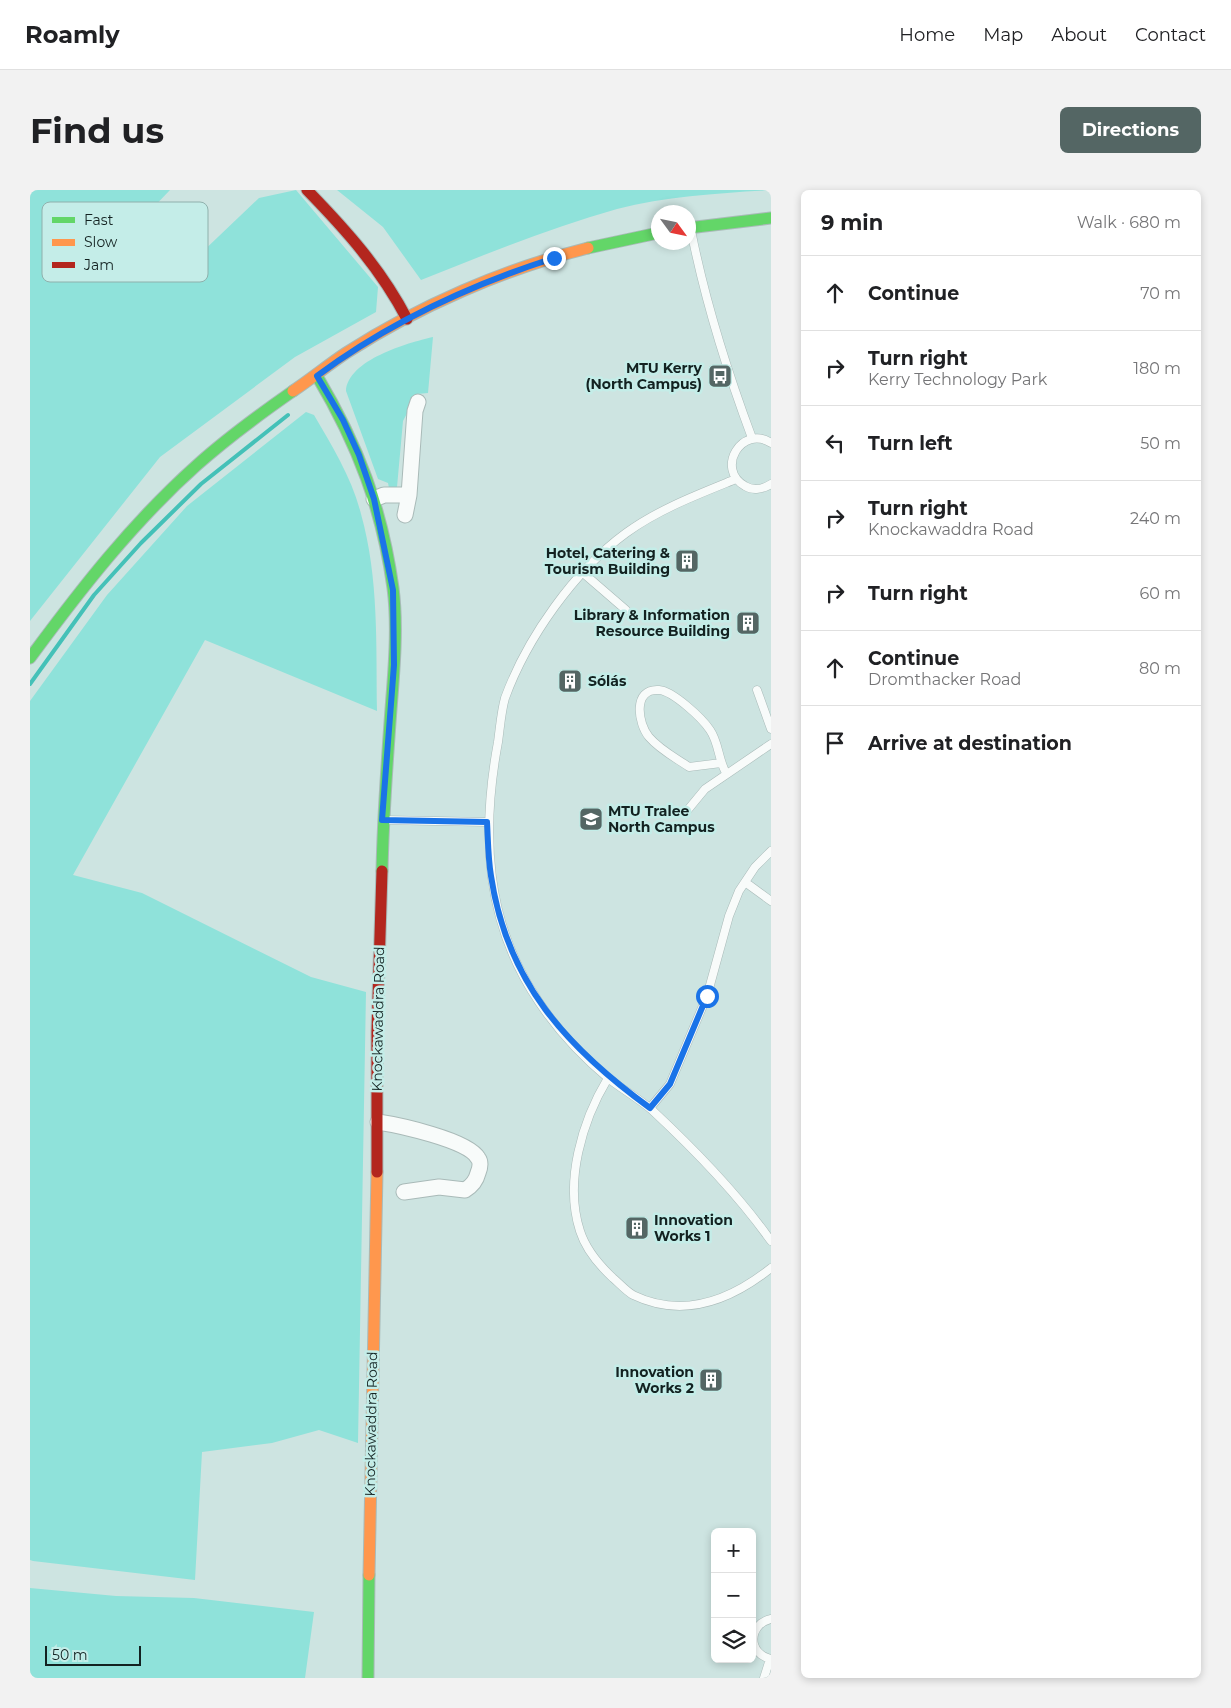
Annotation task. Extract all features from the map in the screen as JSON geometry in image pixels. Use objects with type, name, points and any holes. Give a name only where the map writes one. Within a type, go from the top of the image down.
[{"type":"street","points":[[307,190],[358,242],[377,265],[407,319]]},
{"type":"street","points":[[696,227],[771,218]]},
{"type":"street","points":[[30,658],[111,554],[184,477],[242,428],[353,349],[407,319],[489,281],[535,264],[592,247],[651,234]]},
{"type":"street","name":"Knockawaddra Road","points":[[317,376],[350,434],[374,499],[386,549],[394,608],[394,665],[382,820],[377,1032],[378,1122],[371,1378],[368,1678]]},
{"type":"street","points":[[405,515],[415,411],[418,402]]},
{"type":"street","points":[[374,499],[384,495],[408,495]]},
{"type":"street","points":[[378,1122],[414,1128],[469,1149],[478,1157],[480,1166],[477,1179],[465,1190],[439,1187],[404,1192]]},
{"type":"lane","points":[[694,250],[735,393],[752,438]]},
{"type":"lane","points":[[771,443],[752,438],[739,445],[733,455],[732,469],[736,479],[752,489],[762,489],[771,484]]},
{"type":"lane","points":[[736,479],[694,496],[626,533],[582,572],[539,631],[505,699],[491,774],[487,822],[490,875],[501,923],[518,964],[538,1001],[564,1034],[608,1078],[650,1108],[712,1169],[764,1230],[771,1241]]},
{"type":"lane","points":[[582,572],[626,610]]},
{"type":"lane","points":[[721,764],[690,767],[660,747],[649,737],[641,723],[639,707],[649,691],[664,690],[679,699],[708,727],[715,738],[721,764],[726,773]]},
{"type":"lane","points":[[757,690],[771,729]]},
{"type":"lane","points":[[686,812],[705,789],[771,744]]},
{"type":"lane","points":[[382,820],[487,822]]},
{"type":"lane","points":[[650,1108],[670,1084],[707,996],[729,916],[745,882],[755,867],[771,851]]},
{"type":"lane","points":[[745,882],[771,901]]},
{"type":"lane","points":[[608,1078],[596,1098],[582,1137],[577,1164],[575,1204],[580,1232],[593,1257],[632,1294],[650,1301],[679,1305],[698,1305],[725,1298],[756,1280],[771,1268]]},
{"type":"lane","points":[[764,1230],[771,1224]]},
{"type":"lane","points":[[764,1678],[770,1659],[759,1653],[753,1642],[753,1636],[759,1624],[771,1619]]},
{"type":"shaded area","points":[[30,190],[170,190],[158,202],[42,202],[42,282],[208,282],[208,247],[259,198],[296,190],[378,287],[376,312],[295,357],[160,457],[30,621]]},
{"type":"shaded area","points":[[337,190],[771,190],[674,198],[617,209],[543,233],[421,280],[383,227]]},
{"type":"shaded area","points":[[433,337],[428,393],[417,394],[403,421],[397,487],[389,488],[388,483],[378,479],[346,391],[349,380],[357,370],[381,355]]},
{"type":"shaded area","points":[[306,412],[314,415],[347,475],[357,501],[367,538],[374,587],[377,711],[205,640],[73,875],[142,893],[311,977],[366,992],[358,1443],[319,1430],[272,1443],[202,1452],[195,1580],[33,1561],[30,1560],[30,701],[107,595],[187,506]]},
{"type":"shaded area","points":[[30,1588],[116,1596],[194,1598],[314,1612],[305,1678],[30,1678]]},
{"type":"waterway","points":[[30,684],[94,595],[141,543],[201,484],[288,415]]},
{"type":"traffic: fast","points":[[696,227],[771,218]]},
{"type":"traffic: fast","points":[[588,248],[651,234]]},
{"type":"traffic: fast","points":[[317,376],[345,427],[366,478],[382,531],[393,588],[395,648],[385,790],[382,871]]},
{"type":"traffic: fast","points":[[30,658],[108,557],[151,510],[220,445],[293,391]]},
{"type":"traffic: fast","points":[[368,1678],[369,1575]]},
{"type":"traffic: slow","points":[[293,391],[346,353],[433,305],[494,278],[588,248]]},
{"type":"traffic: slow","points":[[369,1575],[377,1172]]},
{"type":"traffic: jam","points":[[307,190],[362,251],[386,283],[407,319]]},
{"type":"traffic: jam","points":[[377,1172],[377,1032],[382,871]]},
{"type":"place","name":"MTU Kerry (North Campus)","points":[[720,376]]},
{"type":"place","name":"Hotel, Catering & Tourism Building","points":[[687,561]]},
{"type":"place","name":"Library & Information Resource Building","points":[[748,623]]},
{"type":"place","name":"Sólás","points":[[570,681]]},
{"type":"place","name":"MTU Tralee North Campus","points":[[591,819]]},
{"type":"place","name":"Innovation Works 1","points":[[637,1228]]},
{"type":"place","name":"Innovation Works 2","points":[[711,1380]]},
{"type":"route","points":[[554,258],[489,281],[407,319],[353,349],[317,376],[343,420],[359,455],[374,499],[386,549],[393,590],[394,665],[382,820],[487,822],[490,875],[501,923],[518,964],[538,1001],[564,1034],[608,1078],[650,1108],[670,1084],[707,996]]}]
